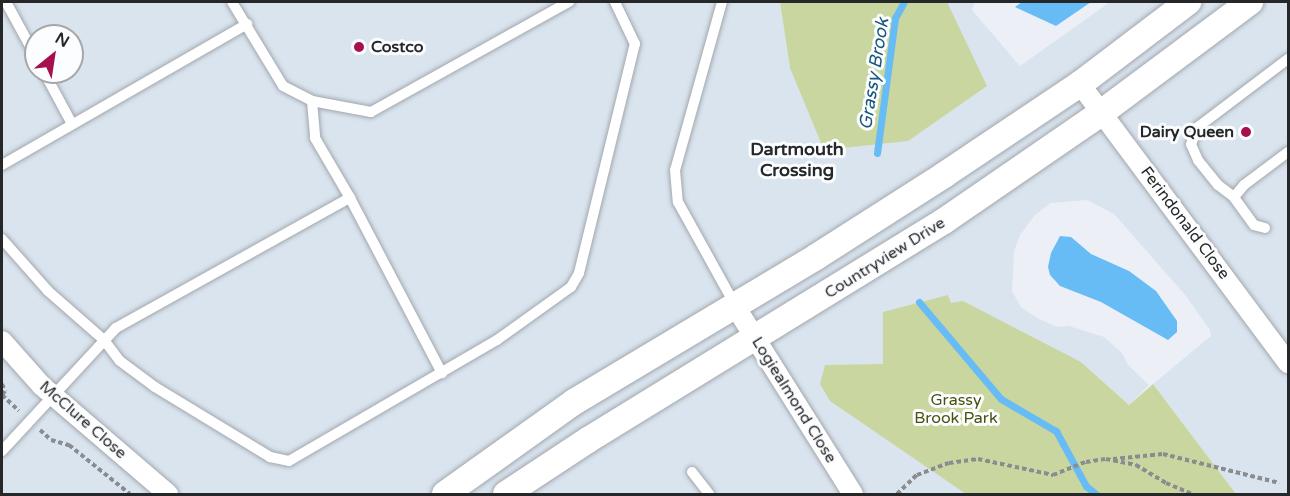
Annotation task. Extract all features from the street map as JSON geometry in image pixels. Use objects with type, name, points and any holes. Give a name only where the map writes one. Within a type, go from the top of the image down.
[{"type":"street","points":[[445,495],[505,449],[574,402],[902,204],[1080,84],[1188,2]]},
{"type":"street","name":"Countryview Drive","points":[[506,495],[588,440],[936,226],[1101,113],[1250,2]]},
{"type":"street","name":"Ferindonald Close","points":[[1080,84],[1286,356]]},
{"type":"street","name":"Logiealmond Close","points":[[735,306],[853,495]]},
{"type":"street","name":"McClure Close","points":[[2,341],[52,395],[168,495]]},
{"type":"lane","points":[[6,2],[24,35]]},
{"type":"lane","points":[[232,2],[282,86],[312,101],[371,112],[569,2]]},
{"type":"lane","points":[[2,239],[48,291],[104,340],[120,361],[155,387],[270,457],[289,461],[497,340],[571,287],[579,273],[635,44],[615,2]]},
{"type":"lane","points":[[720,5],[675,170],[678,202],[735,306]]},
{"type":"lane","points":[[2,165],[247,24]]},
{"type":"lane","points":[[1265,228],[1254,225],[1234,197],[1218,185],[1198,160],[1191,144],[1198,127],[1288,58]]},
{"type":"lane","points":[[50,84],[72,124]]},
{"type":"lane","points":[[312,101],[315,138],[350,198],[442,373]]},
{"type":"lane","points":[[1234,197],[1244,184],[1288,152]]},
{"type":"lane","points":[[2,451],[116,328],[350,198]]},
{"type":"lane","points":[[692,472],[709,495]]},
{"type":"path","points":[[2,384],[5,391],[2,395],[51,440],[69,445],[130,495]]},
{"type":"path","points":[[897,495],[917,475],[949,463],[978,459],[1053,475],[1086,462],[1162,454],[1279,483]]},
{"type":"path","points":[[1106,459],[1136,465],[1192,495]]},
{"type":"shaded area","points":[[2,2],[780,2],[790,68],[949,2],[975,2],[972,10],[1020,66],[1110,2],[1288,2],[1288,494],[1236,494],[1153,384],[1211,336],[1210,330],[1186,296],[1114,214],[1087,200],[1051,203],[1035,215],[1020,235],[1014,252],[1012,291],[1021,307],[1037,318],[1057,327],[1069,326],[1104,337],[1122,353],[1128,365],[1149,385],[1129,405],[1081,362],[966,494],[2,494]]},
{"type":"green space","points":[[780,2],[949,2],[987,86],[908,141],[824,150],[790,68]]},
{"type":"green space","name":"Grassy Brook Park","points":[[948,295],[951,303],[963,301],[1081,362],[1129,405],[1153,384],[1236,494],[966,494],[830,401],[820,384],[825,365],[883,364],[883,312]]},
{"type":"water","points":[[1022,2],[1091,2],[1056,26],[1015,7]]},
{"type":"water","points":[[1060,236],[1071,237],[1091,254],[1129,271],[1156,291],[1177,321],[1177,332],[1168,340],[1101,302],[1060,286],[1050,275],[1048,267],[1051,253]]},
{"type":"waterway","name":"Grassy Brook","points":[[877,153],[895,18],[904,2]]},
{"type":"waterway","name":"Grassy Brook","points":[[919,302],[1001,399],[1056,431],[1086,486],[1096,494]]},
{"type":"place","name":"Costco","points":[[359,47]]},
{"type":"place","name":"Dairy Queen","points":[[1246,132]]},
{"type":"district","name":"Dartmouth Crossing","points":[[797,160]]}]
